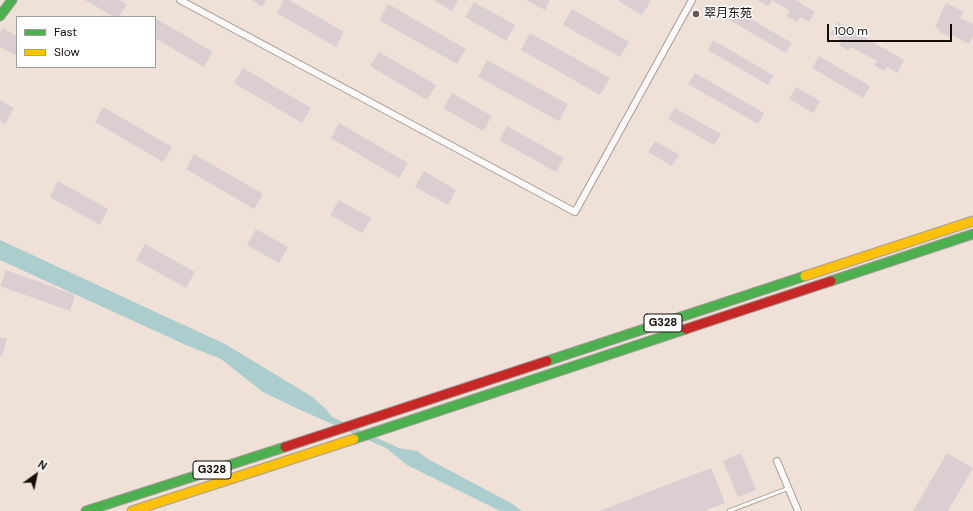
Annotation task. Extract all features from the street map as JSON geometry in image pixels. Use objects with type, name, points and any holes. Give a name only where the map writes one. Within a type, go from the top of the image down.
[{"type":"main road","points":[[0,16],[12,0]]},
{"type":"main road","name":"G328","points":[[86,511],[353,425],[973,221]]},
{"type":"main road","name":"G328","points":[[132,511],[973,234]]},
{"type":"street","points":[[180,0],[575,212],[692,0]]},
{"type":"street","points":[[777,461],[798,511]]},
{"type":"lane","points":[[729,511],[735,510],[789,488]]},
{"type":"water","points":[[0,240],[225,344],[311,396],[326,409],[332,417],[399,448],[417,451],[428,459],[511,503],[522,511],[500,511],[407,465],[386,448],[263,392],[221,359],[186,345],[0,260]]},
{"type":"building","points":[[85,0],[119,0],[127,4],[120,16],[112,16]]},
{"type":"building","points":[[251,0],[266,0],[262,7]]},
{"type":"building","points":[[284,0],[289,0],[344,32],[336,47],[277,13]]},
{"type":"building","points":[[433,0],[458,0],[452,11]]},
{"type":"building","points":[[526,0],[550,0],[545,10]]},
{"type":"building","points":[[617,0],[648,0],[651,1],[642,15]]},
{"type":"building","points":[[757,0],[772,0],[768,6]]},
{"type":"building","points":[[772,0],[795,0],[815,12],[809,22],[800,17],[797,22],[786,16],[790,11]]},
{"type":"building","points":[[474,2],[515,25],[506,41],[465,17]]},
{"type":"building","points":[[946,3],[964,12],[960,18],[973,24],[973,36],[969,44],[951,35],[950,37],[940,32],[940,30],[935,27]]},
{"type":"building","points":[[388,4],[466,49],[457,64],[379,20]]},
{"type":"building","points":[[732,8],[792,43],[786,53],[726,18]]},
{"type":"building","points":[[572,9],[629,42],[620,57],[563,25]]},
{"type":"building","points":[[156,19],[213,52],[204,67],[156,39]]},
{"type":"building","points":[[837,22],[904,60],[897,73],[887,67],[884,71],[874,65],[877,61],[851,47],[849,51],[839,45],[842,41],[830,34]]},
{"type":"building","points":[[3,28],[16,35],[16,55],[0,47],[0,33]]},
{"type":"building","points":[[530,33],[610,78],[600,95],[521,50]]},
{"type":"building","points":[[713,40],[774,76],[768,85],[708,50]]},
{"type":"building","points":[[379,52],[436,85],[427,100],[370,66]]},
{"type":"building","points":[[819,56],[870,86],[863,98],[812,68]]},
{"type":"building","points":[[487,60],[568,104],[559,121],[478,77]]},
{"type":"building","points":[[243,68],[311,108],[302,123],[234,83]]},
{"type":"building","points":[[695,73],[764,113],[758,124],[688,84]]},
{"type":"building","points":[[796,87],[820,101],[813,113],[789,99]]},
{"type":"building","points":[[452,93],[492,116],[483,131],[443,108]]},
{"type":"building","points":[[0,100],[14,108],[5,124],[0,121]]},
{"type":"building","points":[[103,107],[172,147],[163,162],[95,122]]},
{"type":"building","points":[[675,108],[721,134],[714,145],[668,119]]},
{"type":"building","points":[[339,123],[408,163],[399,178],[331,138]]},
{"type":"building","points":[[507,126],[564,158],[556,172],[499,140]]},
{"type":"building","points":[[655,141],[679,155],[672,166],[648,152]]},
{"type":"building","points":[[194,154],[263,194],[254,209],[186,169]]},
{"type":"building","points":[[424,171],[456,190],[448,205],[415,187]]},
{"type":"building","points":[[58,181],[108,209],[100,225],[50,197]]},
{"type":"building","points":[[339,200],[371,218],[362,233],[330,215]]},
{"type":"building","points":[[256,229],[288,247],[279,263],[247,245]]},
{"type":"building","points":[[145,244],[195,272],[186,288],[136,260]]},
{"type":"building","points":[[6,270],[75,295],[70,311],[0,286]]},
{"type":"building","points":[[0,337],[7,339],[2,356],[0,355]]},
{"type":"building","points":[[741,453],[756,490],[738,497],[723,461]]},
{"type":"building","points":[[947,453],[973,468],[948,511],[913,511]]},
{"type":"building","points":[[711,468],[725,503],[704,511],[599,511]]},
{"type":"traffic: fast","points":[[0,16],[12,0]]},
{"type":"traffic: fast","points":[[831,281],[973,234]]},
{"type":"traffic: fast","points":[[547,361],[805,276]]},
{"type":"traffic: fast","points":[[354,439],[686,329]]},
{"type":"traffic: fast","points":[[86,511],[285,447]]},
{"type":"traffic: slow","points":[[805,276],[973,221]]},
{"type":"traffic: slow","points":[[132,511],[354,439]]},
{"type":"traffic: jam","points":[[686,329],[831,281]]},
{"type":"traffic: jam","points":[[285,447],[547,361]]},
{"type":"place","name":"翠月东苑","points":[[696,14]]}]
